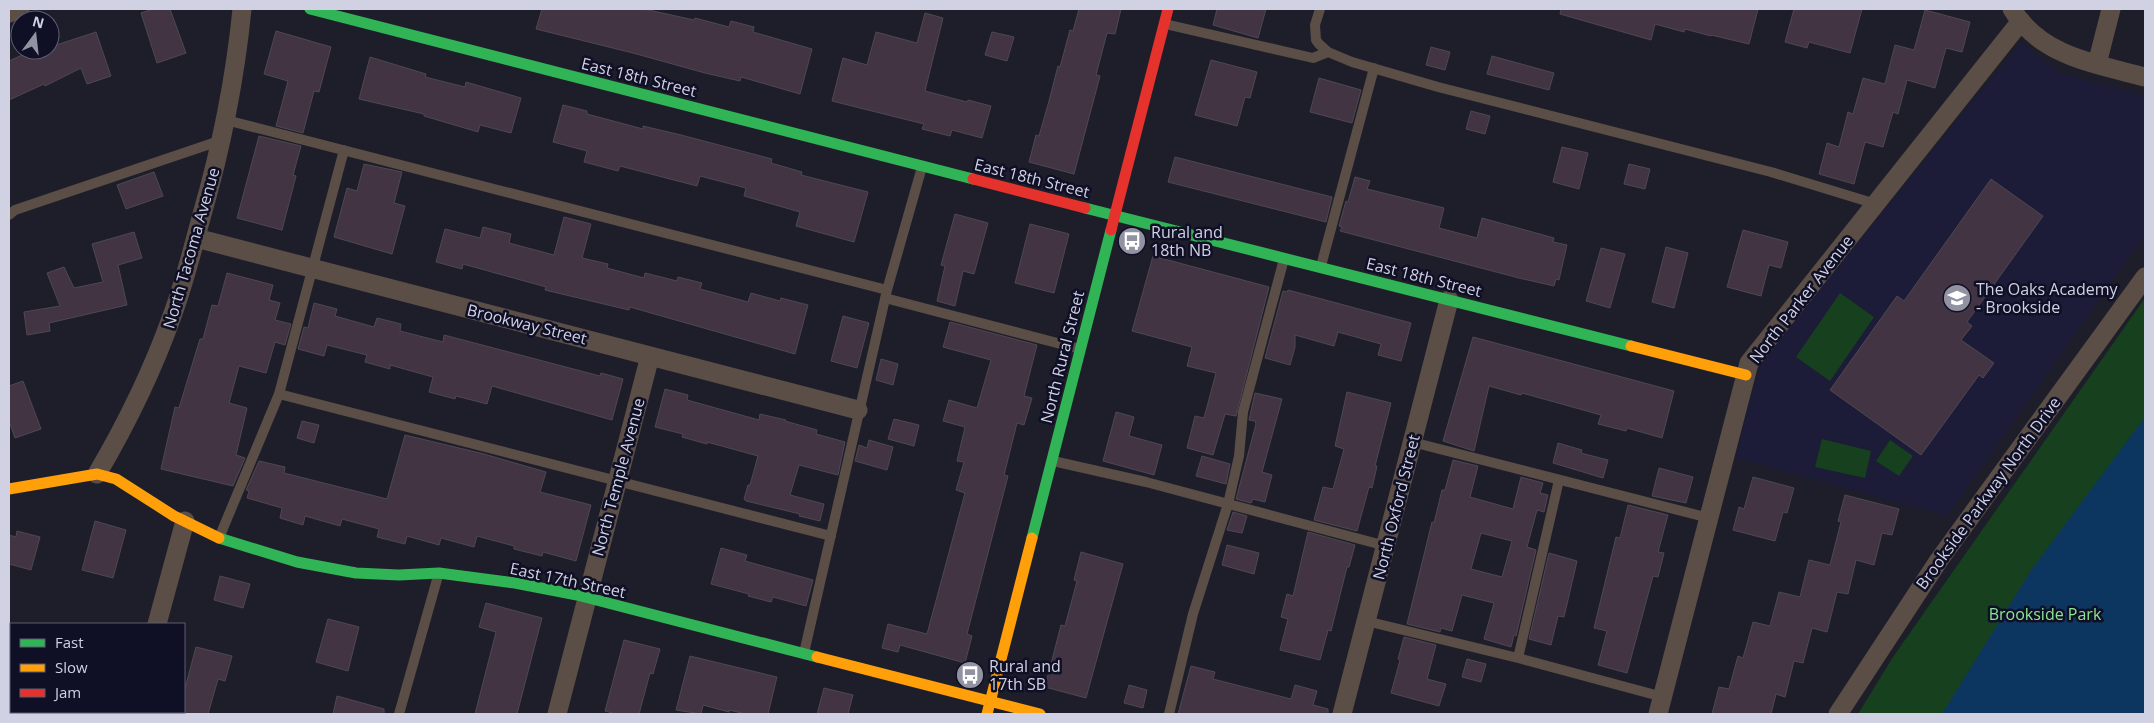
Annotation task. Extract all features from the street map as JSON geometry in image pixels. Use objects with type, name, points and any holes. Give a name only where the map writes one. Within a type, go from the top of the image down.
[{"type":"street","points":[[9,13],[20,9]]},
{"type":"street","name":"North Tacoma Avenue","points":[[97,474],[121,432],[150,374],[173,315],[222,140],[242,9]]},
{"type":"street","name":"East 18th Street","points":[[310,9],[1115,216],[1746,375]]},
{"type":"street","name":"North Rural Street","points":[[987,714],[1168,9]]},
{"type":"street","points":[[2097,64],[2111,9]]},
{"type":"street","points":[[2016,15],[2040,40],[2057,51],[2145,77]]},
{"type":"street","name":"North Parker Avenue","points":[[1661,705],[1749,363],[1876,204],[2016,15]]},
{"type":"street","name":"Brookway Street","points":[[196,238],[858,410]]},
{"type":"street","name":"Brookside Parkway North Drive","points":[[1838,714],[1939,560],[2145,277]]},
{"type":"street","name":"North Oxford Street","points":[[1342,714],[1449,300]]},
{"type":"street","name":"North Temple Avenue","points":[[558,714],[650,356]]},
{"type":"street","points":[[9,489],[97,474]]},
{"type":"street","name":"East 17th Street","points":[[97,474],[116,479],[184,521],[218,538],[265,554],[356,573],[399,575],[439,573],[515,583],[587,598],[1040,714]]},
{"type":"street","points":[[157,623],[184,521]]},
{"type":"lane","points":[[1320,9],[1315,25],[1316,40],[1328,52],[1374,68],[1584,126],[1771,172],[1876,204]]},
{"type":"lane","points":[[1164,24],[1313,58],[1328,52]]},
{"type":"lane","points":[[1321,268],[1374,68]]},
{"type":"lane","points":[[226,120],[886,294],[1080,349]]},
{"type":"lane","points":[[9,215],[15,210],[222,140]]},
{"type":"lane","points":[[218,538],[279,394],[344,150]]},
{"type":"lane","points":[[803,654],[886,294],[923,166]]},
{"type":"lane","points":[[1169,714],[1192,614],[1228,504],[1239,456],[1243,412],[1284,258]]},
{"type":"lane","points":[[279,394],[831,536]]},
{"type":"lane","points":[[1412,442],[1709,518]]},
{"type":"lane","points":[[1052,461],[1146,482],[1386,546]]},
{"type":"lane","points":[[1518,658],[1559,480]]},
{"type":"lane","points":[[399,714],[439,573]]},
{"type":"lane","points":[[1366,621],[1518,658],[1661,705]]},
{"type":"shaded area","name":"The Oaks Academy - Brookside","points":[[2021,42],[2058,72],[2145,96],[2145,235],[1947,516],[1735,458],[1761,361]]},
{"type":"green space","points":[[1840,293],[1874,317],[1830,381],[1796,357]]},
{"type":"green space","name":"Brookside Park","points":[[2145,298],[2145,714],[1858,714],[1893,657]]},
{"type":"green space","points":[[1822,439],[1871,451],[1865,478],[1815,467]]},
{"type":"green space","points":[[1890,440],[1913,456],[1899,476],[1876,461]]},
{"type":"water","points":[[2145,417],[2145,714],[1942,714],[2032,569]]},
{"type":"building","points":[[153,9],[170,9],[186,53],[157,63],[141,13]]},
{"type":"building","points":[[542,9],[644,9],[694,20],[695,18],[729,27],[731,21],[754,27],[753,32],[812,49],[800,94],[741,77],[740,81],[705,73],[536,29]]},
{"type":"building","points":[[1079,9],[1121,9],[1115,34],[1107,33],[1096,75],[1100,76],[1074,174],[1029,162],[1036,135],[1039,136],[1058,66],[1060,67],[1070,30],[1073,31]]},
{"type":"building","points":[[1217,9],[1266,9],[1258,38],[1213,25]]},
{"type":"building","points":[[1561,9],[1758,9],[1749,44],[1685,29],[1684,32],[1655,24],[1651,40],[1560,14]]},
{"type":"building","points":[[1794,9],[1862,9],[1850,53],[1809,42],[1807,48],[1785,42]]},
{"type":"building","points":[[1925,10],[1970,22],[1962,52],[1946,48],[1935,88],[1907,80],[1898,114],[1893,112],[1883,147],[1865,142],[1854,184],[1819,174],[1827,143],[1839,147],[1848,112],[1853,114],[1863,78],[1885,84],[1895,45],[1914,50]]},
{"type":"building","points":[[925,13],[943,18],[925,91],[991,106],[982,138],[952,130],[950,136],[922,129],[924,124],[832,101],[843,58],[867,65],[876,32],[917,43]]},
{"type":"building","points":[[276,31],[331,47],[319,92],[314,91],[303,133],[276,126],[288,81],[264,74]]},
{"type":"building","points":[[96,32],[111,76],[87,84],[81,68],[45,86],[44,84],[9,100],[9,61],[60,60],[60,44]]},
{"type":"building","points":[[992,32],[1014,37],[1007,61],[985,55]]},
{"type":"building","points":[[1431,47],[1450,52],[1445,70],[1426,65]]},
{"type":"building","points":[[1492,56],[1554,73],[1549,90],[1487,74]]},
{"type":"building","points":[[370,57],[426,74],[425,77],[465,87],[466,82],[521,98],[511,133],[480,125],[478,132],[424,116],[424,114],[359,99]]},
{"type":"building","points":[[1211,60],[1257,72],[1250,98],[1245,97],[1237,126],[1195,115]]},
{"type":"building","points":[[1319,78],[1361,90],[1352,123],[1310,112]]},
{"type":"building","points":[[563,105],[587,111],[587,114],[643,129],[643,126],[772,159],[771,163],[802,172],[801,175],[868,192],[854,242],[796,226],[800,212],[744,196],[746,188],[700,176],[697,186],[620,166],[618,171],[584,162],[587,151],[553,142]]},
{"type":"building","points":[[1471,111],[1490,116],[1485,134],[1466,129]]},
{"type":"building","points":[[259,136],[301,146],[293,175],[296,176],[282,230],[237,218]]},
{"type":"building","points":[[1562,147],[1588,153],[1579,189],[1553,182]]},
{"type":"building","points":[[1175,157],[1332,197],[1326,222],[1168,182]]},
{"type":"building","points":[[364,164],[402,172],[394,203],[405,206],[392,254],[334,237],[347,188],[357,191]]},
{"type":"building","points":[[1629,164],[1650,169],[1645,189],[1624,184]]},
{"type":"building","points":[[154,172],[163,196],[126,209],[117,185]]},
{"type":"building","points":[[1355,177],[1370,181],[1367,189],[1444,208],[1439,228],[1477,238],[1482,218],[1554,238],[1553,242],[1567,245],[1559,280],[1556,279],[1554,286],[1340,231],[1342,227],[1339,226]]},
{"type":"building","points":[[1991,179],[2043,216],[1967,322],[1972,326],[1961,340],[1994,363],[1983,378],[1979,375],[1921,455],[1830,390],[1897,296],[1904,301]]},
{"type":"building","points":[[955,214],[988,223],[974,274],[963,271],[955,306],[937,301],[945,266],[941,265]]},
{"type":"building","points":[[564,217],[591,224],[582,258],[608,264],[607,268],[644,278],[645,273],[677,281],[678,277],[702,283],[700,289],[748,302],[751,293],[780,301],[781,298],[808,305],[795,354],[630,307],[629,310],[545,290],[546,287],[463,264],[462,269],[436,262],[445,229],[480,238],[483,227],[511,234],[509,243],[554,255]]},
{"type":"building","points":[[1030,224],[1069,234],[1054,293],[1015,283]]},
{"type":"building","points":[[1743,230],[1788,242],[1781,268],[1769,265],[1761,296],[1727,287]]},
{"type":"building","points":[[134,232],[142,258],[118,265],[127,305],[49,323],[50,331],[27,335],[24,312],[60,306],[47,273],[64,267],[74,288],[103,282],[92,244]]},
{"type":"building","points":[[1666,247],[1688,253],[1674,308],[1652,302]]},
{"type":"building","points":[[1601,248],[1625,254],[1610,308],[1586,301]]},
{"type":"building","points":[[1153,256],[1269,287],[1236,416],[1225,414],[1213,455],[1187,448],[1195,416],[1204,418],[1216,373],[1187,366],[1192,347],[1132,331]]},
{"type":"building","points":[[227,273],[273,285],[269,300],[280,303],[275,320],[291,324],[285,345],[275,342],[266,373],[239,366],[229,403],[247,408],[236,455],[245,458],[233,486],[161,469],[175,407],[179,408],[200,339],[203,339],[212,305],[218,306]]},
{"type":"building","points":[[1288,290],[1411,323],[1401,361],[1378,355],[1381,344],[1338,332],[1334,346],[1295,335],[1295,347],[1290,365],[1265,358],[1283,291],[1287,292]]},
{"type":"building","points":[[314,303],[337,309],[335,316],[374,327],[377,318],[401,324],[400,331],[443,342],[444,335],[600,376],[601,373],[623,379],[612,420],[492,386],[487,404],[456,396],[455,399],[429,392],[433,377],[390,365],[390,369],[365,362],[367,355],[327,345],[324,356],[298,349],[304,327],[308,328]]},
{"type":"building","points":[[843,316],[869,323],[857,368],[831,361]]},
{"type":"building","points":[[950,322],[1037,345],[1024,396],[1032,398],[1024,425],[1017,423],[1004,475],[1008,476],[967,634],[972,636],[965,663],[900,645],[898,652],[882,648],[888,624],[927,634],[965,493],[956,490],[964,462],[957,461],[965,427],[943,421],[949,400],[977,408],[991,360],[943,347]]},
{"type":"building","points":[[1473,337],[1674,391],[1662,438],[1627,428],[1626,431],[1598,424],[1601,415],[1489,386],[1474,451],[1443,441]]},
{"type":"building","points":[[881,359],[898,364],[893,385],[876,380]]},
{"type":"building","points":[[23,381],[41,429],[15,438],[9,421],[9,386]]},
{"type":"building","points":[[665,389],[688,395],[687,400],[759,420],[760,414],[786,420],[817,430],[816,434],[845,442],[838,475],[799,465],[790,495],[824,504],[820,521],[744,499],[758,456],[682,437],[683,434],[655,427]]},
{"type":"building","points":[[1347,392],[1391,403],[1375,466],[1377,466],[1372,488],[1369,487],[1357,531],[1314,520],[1323,487],[1333,489],[1344,449],[1335,446]]},
{"type":"building","points":[[1255,393],[1282,399],[1262,472],[1272,475],[1265,502],[1253,499],[1251,503],[1236,499],[1256,424],[1255,421],[1249,420]]},
{"type":"building","points":[[1116,412],[1134,417],[1129,436],[1162,445],[1154,475],[1103,461]]},
{"type":"building","points":[[894,419],[919,425],[914,446],[888,439]]},
{"type":"building","points":[[302,421],[319,425],[314,443],[297,438]]},
{"type":"building","points":[[405,435],[484,454],[546,472],[540,492],[591,505],[576,561],[543,552],[542,556],[514,549],[514,546],[477,536],[474,547],[441,538],[439,545],[407,536],[405,544],[377,537],[379,529],[342,519],[340,526],[305,516],[303,525],[280,518],[282,508],[247,498],[249,491],[246,490],[259,461],[285,467],[284,473],[387,499]]},
{"type":"building","points":[[869,440],[893,447],[887,470],[855,461],[859,445],[867,448]]},
{"type":"building","points":[[1558,443],[1582,450],[1581,453],[1608,460],[1603,478],[1553,463]]},
{"type":"building","points":[[1202,456],[1230,464],[1226,484],[1196,476]]},
{"type":"building","points":[[1453,460],[1478,466],[1470,497],[1513,509],[1521,477],[1543,483],[1540,493],[1548,495],[1544,512],[1537,510],[1527,547],[1536,550],[1516,636],[1514,635],[1511,647],[1484,639],[1494,603],[1462,595],[1452,631],[1441,628],[1440,632],[1407,624],[1432,522],[1434,523],[1442,490],[1445,490]],"holes":[[[1481,533],[1512,541],[1502,577],[1471,569]]]},
{"type":"building","points":[[1659,468],[1693,477],[1686,503],[1652,496]]},
{"type":"building","points":[[1753,477],[1794,488],[1787,513],[1783,512],[1775,541],[1733,530],[1739,507],[1744,509]]},
{"type":"building","points":[[1845,495],[1899,509],[1892,535],[1882,533],[1874,565],[1856,560],[1848,594],[1837,592],[1827,632],[1812,628],[1803,663],[1794,661],[1785,697],[1776,694],[1771,714],[1712,714],[1719,687],[1729,689],[1738,656],[1743,658],[1753,622],[1770,626],[1779,592],[1800,597],[1809,560],[1830,565],[1841,522],[1838,521]]},
{"type":"building","points":[[1628,505],[1668,515],[1658,552],[1664,553],[1658,577],[1653,576],[1627,673],[1598,665],[1607,631],[1594,628],[1616,537],[1620,538]]},
{"type":"building","points":[[1233,512],[1247,516],[1242,533],[1227,530]]},
{"type":"building","points":[[95,521],[126,530],[113,578],[82,570]]},
{"type":"building","points":[[17,531],[40,537],[31,570],[9,564],[9,535],[16,537]]},
{"type":"building","points":[[1308,532],[1355,545],[1349,567],[1347,567],[1331,631],[1328,630],[1320,660],[1280,650],[1288,619],[1281,617],[1287,594],[1293,596]]},
{"type":"building","points":[[1227,545],[1259,553],[1254,574],[1222,565]]},
{"type":"building","points":[[721,548],[747,555],[745,561],[813,580],[806,606],[773,597],[771,602],[711,584]]},
{"type":"building","points":[[1081,552],[1123,564],[1086,698],[1045,687],[1061,625],[1065,626],[1077,581],[1074,580]]},
{"type":"building","points":[[1549,553],[1577,561],[1564,617],[1558,616],[1551,645],[1529,639]]},
{"type":"building","points":[[220,576],[250,584],[243,608],[214,600]]},
{"type":"building","points":[[486,603],[542,618],[517,714],[475,714],[496,632],[479,627]]},
{"type":"building","points":[[328,619],[359,627],[348,671],[316,662]]},
{"type":"building","points":[[1404,637],[1436,645],[1427,679],[1446,684],[1439,706],[1391,693]]},
{"type":"building","points":[[624,640],[660,649],[653,674],[650,673],[639,714],[616,714],[605,711]]},
{"type":"building","points":[[196,647],[232,656],[225,681],[218,679],[208,714],[184,714],[185,688]]},
{"type":"building","points":[[690,656],[777,677],[768,714],[746,714],[729,710],[729,712],[703,705],[701,714],[676,710]]},
{"type":"building","points":[[1467,659],[1486,664],[1481,682],[1462,677]]},
{"type":"building","points":[[1191,666],[1215,672],[1213,679],[1291,699],[1295,685],[1317,691],[1313,705],[1328,709],[1328,714],[1178,714]]},
{"type":"building","points":[[1129,685],[1147,690],[1143,708],[1124,703]]},
{"type":"building","points":[[824,688],[853,695],[848,714],[817,714]]},
{"type":"building","points":[[337,696],[384,709],[384,714],[333,714]]},
{"type":"traffic: fast","points":[[310,9],[973,179]]},
{"type":"traffic: fast","points":[[1085,208],[1631,346]]},
{"type":"traffic: fast","points":[[1032,538],[1111,230]]},
{"type":"traffic: fast","points":[[219,538],[297,562],[356,573],[399,575],[439,573],[515,583],[577,595],[817,657]]},
{"type":"traffic: slow","points":[[1631,346],[1746,375]]},
{"type":"traffic: slow","points":[[9,489],[97,474],[116,479],[174,516],[219,538]]},
{"type":"traffic: slow","points":[[987,714],[1032,538]]},
{"type":"traffic: slow","points":[[817,657],[1040,714]]},
{"type":"traffic: jam","points":[[1111,230],[1168,9]]},
{"type":"traffic: jam","points":[[973,179],[1085,208]]},
{"type":"place","name":"Rural and 18th NB","points":[[1132,241]]},
{"type":"place","name":"The Oaks Academy - Brookside","points":[[1957,298]]},
{"type":"place","name":"Rural and 17th SB","points":[[970,675]]}]
